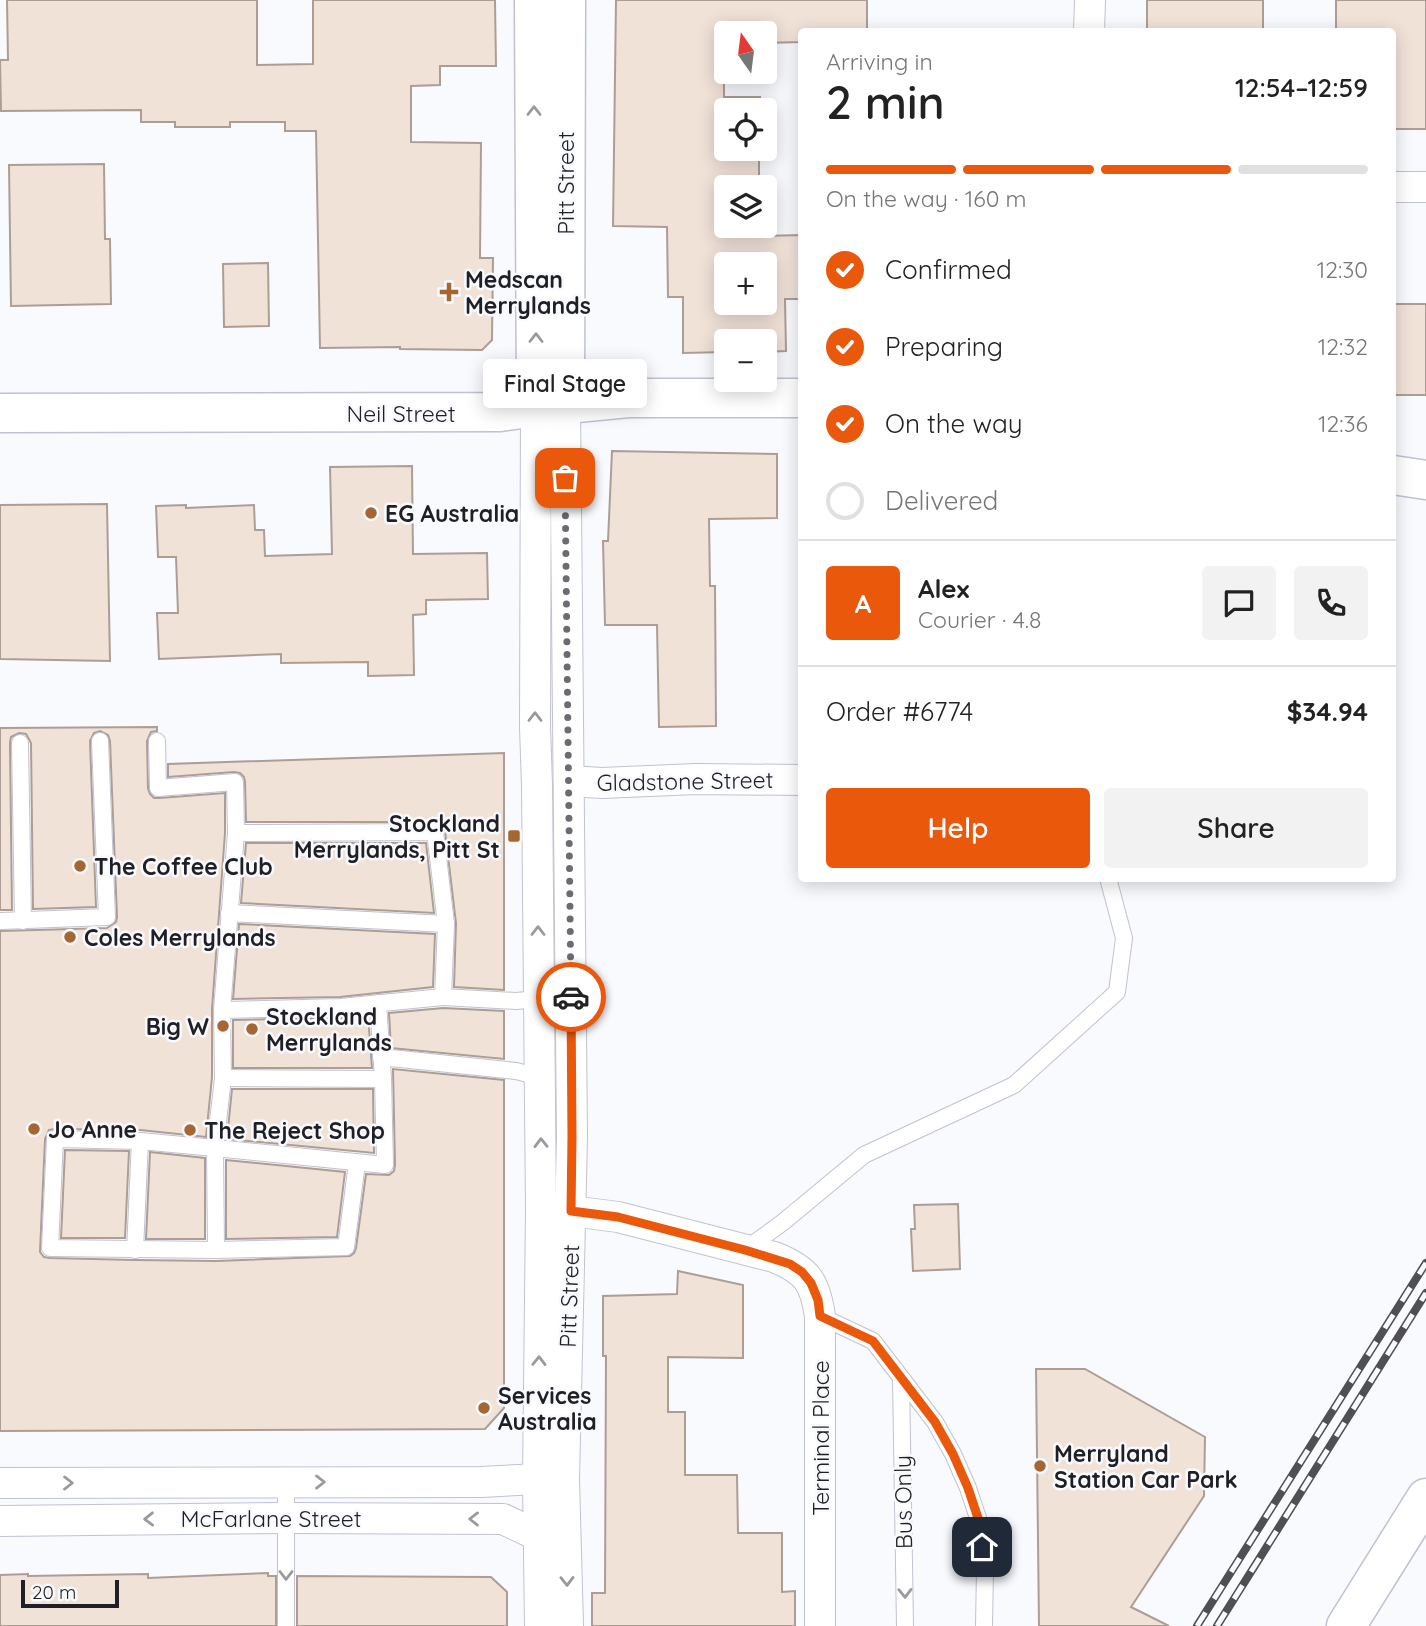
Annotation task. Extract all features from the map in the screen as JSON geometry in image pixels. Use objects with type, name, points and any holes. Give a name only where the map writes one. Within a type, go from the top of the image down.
[{"type":"main road","name":"Pitt Street","points":[[534,0],[551,405]]},
{"type":"main road","name":"Pitt Street","points":[[551,405],[566,0]]},
{"type":"main road","name":"Neil Street","points":[[0,413],[493,412],[628,398],[798,398]]},
{"type":"main road","points":[[1396,475],[1426,480]]},
{"type":"main road","points":[[1346,1626],[1426,1498]]},
{"type":"street","points":[[1089,28],[1090,0]]},
{"type":"street","points":[[1396,187],[1426,187]]},
{"type":"street","name":"Pitt Street","points":[[551,405],[569,781],[572,1137],[564,1479],[568,1626]]},
{"type":"street","name":"Pitt Street","points":[[540,1626],[538,1479],[541,1210],[535,727],[551,405]]},
{"type":"street","name":"Gladstone Street","points":[[569,781],[602,783],[696,779],[798,780]]},
{"type":"street","name":"Terminal Place","points":[[541,1210],[618,1217],[745,1250],[790,1264],[802,1272],[811,1283],[818,1300],[820,1316],[820,1626]]},
{"type":"street","name":"McFarlane Street","points":[[0,1483],[481,1482],[538,1479]]},
{"type":"street","name":"McFarlane Street","points":[[0,1521],[286,1517],[503,1519],[539,1536]]},
{"type":"lane","points":[[0,921],[107,917],[100,741]]},
{"type":"lane","points":[[157,741],[158,788],[235,782],[236,833],[222,1010],[223,1078],[215,1148],[216,1250]]},
{"type":"lane","points":[[20,743],[23,921]]},
{"type":"lane","points":[[236,833],[435,832],[446,924],[443,997]]},
{"type":"lane","points":[[745,1250],[864,1155],[1014,1085],[1117,992],[1124,937],[1109,882]]},
{"type":"lane","points":[[229,913],[446,924]]},
{"type":"lane","points":[[222,1010],[341,1007],[443,997],[516,1002],[539,999]]},
{"type":"lane","points":[[357,1163],[345,1247],[216,1250],[50,1248],[55,1139],[140,1141],[385,1165],[378,1003]]},
{"type":"lane","points":[[381,1057],[516,1071],[540,1077]]},
{"type":"lane","points":[[223,1078],[383,1079]]},
{"type":"lane","points":[[135,1250],[140,1141]]},
{"type":"lane","name":"Bus Only","points":[[820,1316],[873,1341],[935,1422],[953,1454],[980,1524],[985,1570],[984,1626]]},
{"type":"lane","name":"Bus Only","points":[[901,1378],[905,1626]]},
{"type":"lane","points":[[286,1482],[286,1626]]},
{"type":"building","points":[[7,0],[257,0],[257,65],[313,64],[313,0],[495,0],[496,66],[440,66],[440,85],[411,86],[411,142],[481,143],[480,258],[493,258],[492,340],[482,350],[320,348],[316,131],[285,131],[285,122],[230,122],[230,127],[175,127],[175,122],[141,122],[141,110],[1,111],[0,60],[8,60]]},
{"type":"building","points":[[616,0],[867,0],[867,28],[798,28],[798,42],[777,43],[777,21],[714,21],[714,84],[724,84],[724,97],[760,98],[714,98],[714,161],[759,161],[759,175],[714,175],[714,238],[777,238],[777,236],[798,235],[798,299],[785,299],[786,351],[777,351],[777,329],[714,329],[714,352],[683,353],[683,297],[668,297],[667,227],[613,226]]},
{"type":"building","points":[[1147,0],[1263,0],[1263,28],[1147,28]]},
{"type":"building","points":[[1336,0],[1426,0],[1426,129],[1396,129],[1396,28],[1336,28]]},
{"type":"building","points":[[104,164],[105,239],[110,239],[111,304],[11,306],[9,165]]},
{"type":"building","points":[[268,263],[269,326],[224,327],[223,264]]},
{"type":"building","points":[[1396,304],[1426,304],[1426,395],[1396,395]]},
{"type":"building","points":[[612,451],[777,454],[777,518],[709,519],[710,586],[715,586],[716,726],[659,727],[657,625],[605,625],[603,541],[608,541]]},
{"type":"building","points":[[412,466],[413,554],[487,553],[488,599],[426,600],[426,614],[413,615],[414,675],[368,676],[368,662],[281,663],[281,654],[159,659],[157,613],[178,613],[176,557],[158,557],[156,506],[186,505],[186,508],[254,505],[255,530],[264,530],[265,556],[332,554],[330,467]]},
{"type":"building","points":[[107,504],[110,661],[0,659],[0,505]]},
{"type":"building","points":[[157,727],[157,731],[151,732],[147,741],[148,788],[154,798],[225,793],[225,833],[212,1009],[212,1077],[206,1137],[140,1130],[49,1130],[45,1139],[40,1252],[44,1257],[50,1258],[135,1260],[216,1261],[350,1256],[356,1248],[366,1174],[389,1175],[394,1171],[393,1069],[504,1080],[504,1408],[485,1429],[0,1431],[0,931],[107,928],[116,922],[117,917],[110,741],[108,735],[100,731],[94,733],[90,741],[96,907],[33,909],[31,743],[26,734],[19,733],[11,737],[10,743],[12,910],[0,910],[0,728]]},
{"type":"building","points":[[504,753],[504,990],[454,987],[456,923],[445,831],[440,823],[246,822],[245,782],[240,773],[168,777],[168,764]]},
{"type":"building","points":[[246,843],[426,843],[434,913],[241,903]]},
{"type":"building","points":[[239,924],[435,934],[433,987],[340,997],[233,999]]},
{"type":"building","points":[[443,1008],[504,1011],[504,1059],[391,1048],[389,1013]]},
{"type":"building","points":[[368,1015],[372,1068],[233,1068],[233,1020]]},
{"type":"building","points":[[232,1089],[373,1089],[374,1153],[227,1139]]},
{"type":"building","points":[[65,1150],[129,1151],[125,1238],[61,1238]]},
{"type":"building","points":[[150,1152],[205,1158],[205,1239],[146,1239]]},
{"type":"building","points":[[226,1160],[345,1172],[337,1237],[226,1239]]},
{"type":"building","points":[[958,1204],[960,1269],[913,1271],[911,1229],[915,1229],[914,1205]]},
{"type":"building","points":[[678,1271],[743,1285],[743,1358],[668,1357],[668,1412],[685,1412],[685,1475],[737,1475],[738,1533],[782,1533],[782,1592],[795,1591],[795,1626],[592,1626],[592,1593],[605,1593],[606,1356],[603,1356],[603,1296],[677,1294]]},
{"type":"building","points":[[1036,1369],[1085,1369],[1205,1437],[1204,1496],[1131,1607],[1169,1626],[1039,1626]]},
{"type":"building","points":[[268,1573],[268,1576],[276,1576],[276,1626],[0,1626],[0,1575],[148,1574],[148,1578]]},
{"type":"building","points":[[297,1576],[491,1577],[507,1592],[507,1626],[297,1626]]},
{"type":"railway","points":[[1197,1626],[1426,1263]]},
{"type":"railway","points":[[1217,1626],[1426,1293]]},
{"type":"way so far","points":[[565,478],[571,997]]},
{"type":"place","name":"Medscan Merrylands","points":[[449,292]]},
{"type":"place","name":"Final Stage","points":[[565,478]]},
{"type":"place","name":"EG Australia","points":[[371,513]]},
{"type":"place","name":"Stockland Merrylands, Pitt St","points":[[514,836]]},
{"type":"place","name":"The Coffee Club","points":[[80,866]]},
{"type":"place","name":"Coles Merrylands","points":[[70,937]]},
{"type":"place","name":"Big W","points":[[223,1026]]},
{"type":"place","name":"Stockland Merrylands","points":[[252,1029]]},
{"type":"place","name":"Jo Anne","points":[[34,1129]]},
{"type":"place","name":"The Reject Shop","points":[[190,1130]]},
{"type":"place","name":"Services Australia","points":[[484,1408]]},
{"type":"place","name":"Merryland Station Car Park","points":[[1040,1466]]},
{"type":"route","points":[[571,997],[571,1211],[618,1217],[774,1257],[802,1272],[811,1283],[818,1300],[820,1316],[873,1341],[935,1422],[968,1488],[980,1524],[982,1547]]}]
